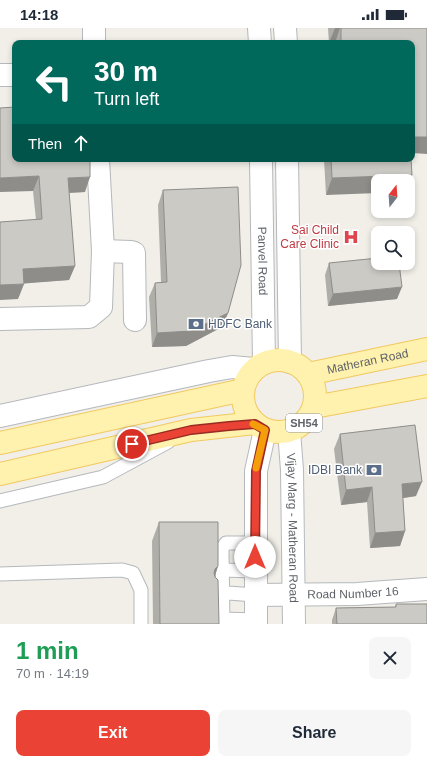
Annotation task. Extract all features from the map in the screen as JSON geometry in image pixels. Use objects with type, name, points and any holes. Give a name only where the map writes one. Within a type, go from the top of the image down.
[{"type":"main road","name":"Matheran Road","points":[[299,368],[427,349]]},
{"type":"main road","points":[[260,427],[247,414],[243,403],[243,390],[246,379],[259,366],[276,360],[299,368]]},
{"type":"main road","name":"SH54","points":[[0,474],[191,430],[260,427],[277,432],[289,431],[300,426],[308,418],[314,407],[314,384],[299,368]]},
{"type":"main road","name":"SH54","points":[[314,407],[427,386]]},
{"type":"main road","points":[[0,443],[243,390]]},
{"type":"street","points":[[94,28],[94,40]]},
{"type":"street","points":[[259,28],[260,40]]},
{"type":"street","points":[[285,28],[286,40]]},
{"type":"street","points":[[0,75],[12,75]]},
{"type":"street","points":[[0,319],[89,317],[101,306],[103,251],[98,162]]},
{"type":"street","name":"Panvel Road","points":[[259,366],[262,162]]},
{"type":"street","points":[[288,162],[299,368]]},
{"type":"street","points":[[103,251],[134,253],[134,320]]},
{"type":"street","points":[[0,416],[209,371],[232,367],[259,366]]},
{"type":"street","points":[[256,622],[256,471],[260,427]]},
{"type":"street","name":"Vijay Marg - Matheran Road","points":[[289,431],[292,470],[294,624]]},
{"type":"street","name":"Road Number 16","points":[[255,595],[357,594],[427,588]]},
{"type":"lane","points":[[0,501],[103,477],[191,430]]},
{"type":"lane","points":[[256,543],[226,543],[222,549],[222,570],[218,592],[223,621],[256,622]]},
{"type":"lane","points":[[0,574],[122,570],[133,573],[146,591],[141,624]]},
{"type":"lane","points":[[222,570],[255,572]]},
{"type":"lane","points":[[218,592],[255,595]]},
{"type":"building","points":[[341,28],[427,28],[427,137],[415,137],[415,40],[341,40]]},
{"type":"building","points":[[12,107],[12,162],[90,162],[90,177],[68,178],[75,266],[23,269],[24,284],[0,285],[0,222],[42,219],[39,176],[0,178],[0,108]]},
{"type":"building","points":[[331,162],[411,162],[412,174],[371,174],[371,177],[332,178]]},
{"type":"building","points":[[238,187],[241,265],[228,313],[191,331],[157,333],[155,283],[167,282],[163,190]]},
{"type":"building","points":[[371,259],[371,270],[400,270],[402,287],[333,294],[329,263]]},
{"type":"building","points":[[415,425],[422,482],[402,484],[405,531],[375,533],[372,487],[346,490],[340,434]]},
{"type":"building","points":[[159,522],[218,522],[218,566],[214,573],[218,580],[219,624],[160,624]]},
{"type":"building","points":[[396,604],[427,604],[427,624],[337,624],[336,608],[396,607]]},
{"type":"slow traffic","points":[[253,424],[265,430],[256,468]]},
{"type":"place","name":"Sai Child Care Clinic","points":[[351,237]]},
{"type":"place","name":"HDFC Bank","points":[[196,324]]},
{"type":"place","name":"IDBI Bank","points":[[374,470]]},
{"type":"route","points":[[132,444],[191,430],[229,426],[255,424],[265,430],[256,471],[255,557]]}]
